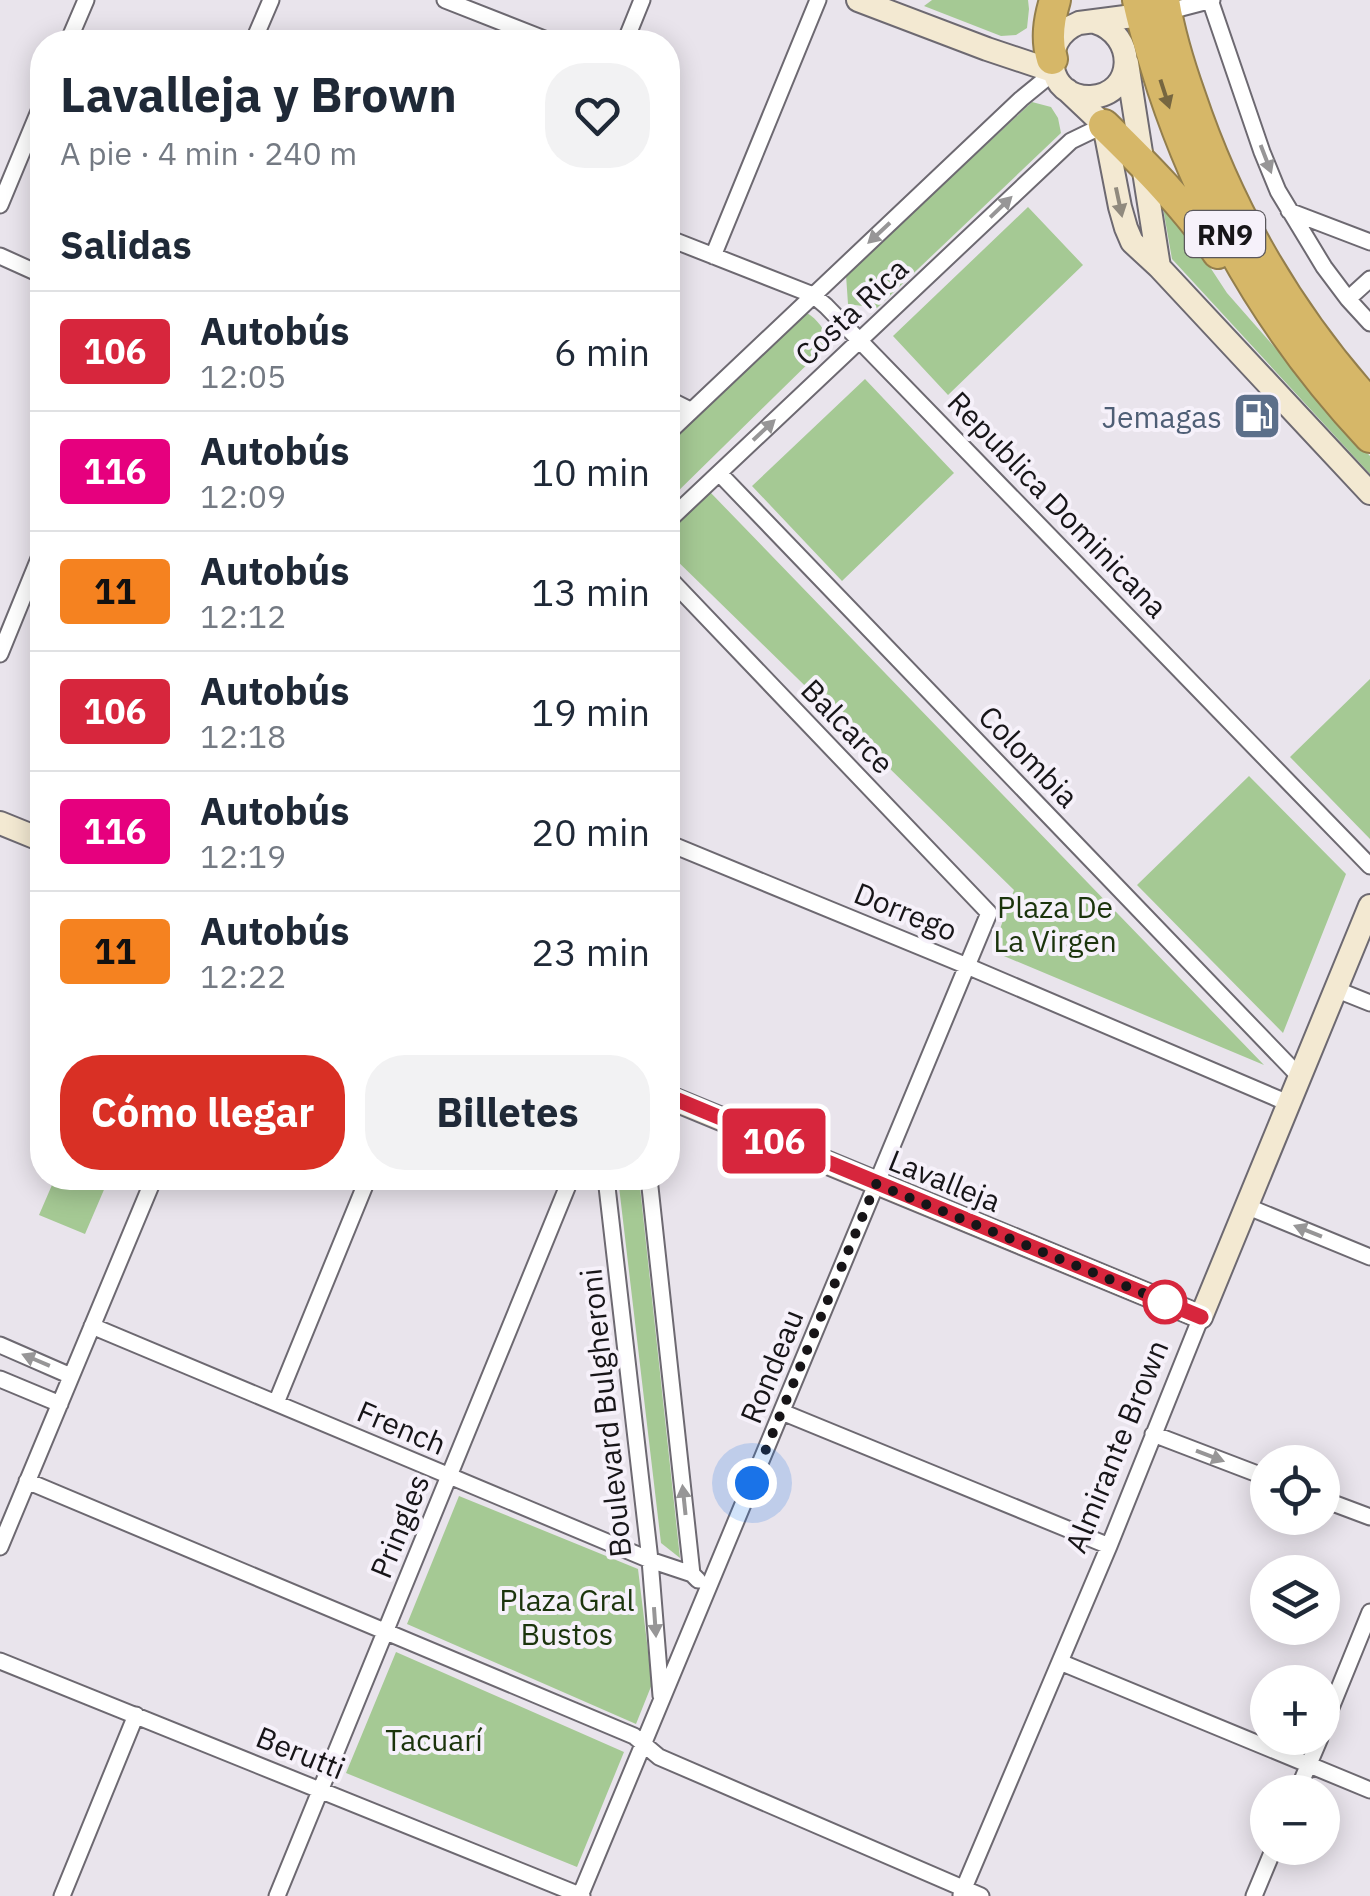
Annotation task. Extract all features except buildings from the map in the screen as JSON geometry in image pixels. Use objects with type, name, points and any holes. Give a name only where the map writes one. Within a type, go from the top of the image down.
[{"type":"highway","name":"RN9","points":[[1152,7],[1184,150],[1200,187],[1283,332],[1370,437]]},
{"type":"highway","name":"RN9","points":[[1152,7],[1184,77],[1232,204],[1314,339],[1370,405]]},
{"type":"highway","points":[[1097,116],[1142,160],[1201,229],[1241,288],[1283,332]]},
{"type":"street","points":[[73,30],[86,0]]},
{"type":"street","points":[[258,30],[270,0]]},
{"type":"street","points":[[445,0],[521,30]]},
{"type":"street","points":[[630,30],[642,0]]},
{"type":"street","points":[[713,256],[818,0]]},
{"type":"street","points":[[863,1],[902,7],[987,49],[1054,43],[1072,26],[1152,7],[1211,0],[1262,152],[1290,211],[1324,267],[1370,323]]},
{"type":"street","points":[[1095,22],[1110,28],[1122,40],[1159,267]]},
{"type":"street","points":[[1054,43],[1080,96],[1108,92],[1124,73],[1126,56]]},
{"type":"street","points":[[1054,43],[1097,116],[1132,242],[1370,494]]},
{"type":"street","name":"Costa Rica","points":[[680,420],[1021,99],[1054,43]]},
{"type":"street","name":"Costa Rica","points":[[680,510],[1080,134],[1097,116],[1108,92]]},
{"type":"street","points":[[0,205],[30,133]]},
{"type":"street","points":[[1290,211],[1370,242]]},
{"type":"street","name":"Republica Dominicana","points":[[680,243],[813,296],[861,340],[1370,866]]},
{"type":"street","points":[[0,256],[30,270]]},
{"type":"street","points":[[1348,299],[1370,278]]},
{"type":"street","points":[[680,405],[690,410]]},
{"type":"street","name":"Colombia","points":[[719,473],[1299,1076]]},
{"type":"street","name":"Balcarce","points":[[680,590],[989,913]]},
{"type":"street","points":[[0,654],[30,592]]},
{"type":"street","points":[[0,823],[30,835]]},
{"type":"street","name":"Dorrego","points":[[680,848],[1288,1102]]},
{"type":"street","name":"Almirante Brown","points":[[962,1892],[1109,1546],[1370,906]]},
{"type":"street","name":"Rondeau","points":[[581,1896],[989,913]]},
{"type":"street","points":[[1335,989],[1370,1003]]},
{"type":"street","name":"Lavalleja","points":[[680,1101],[1201,1317]]},
{"type":"street","points":[[0,1547],[149,1190]]},
{"type":"street","points":[[276,1404],[363,1190]]},
{"type":"street","name":"Pringles","points":[[277,1896],[567,1190]]},
{"type":"street","name":"Boulevard Bulgheroni","points":[[607,1190],[650,1560],[661,1702]]},
{"type":"street","points":[[650,1190],[692,1574],[708,1590]]},
{"type":"street","points":[[1246,1206],[1370,1257]]},
{"type":"street","name":"French","points":[[92,1326],[650,1560],[692,1574]]},
{"type":"street","points":[[0,1345],[72,1376]]},
{"type":"street","points":[[0,1378],[60,1404]]},
{"type":"street","points":[[782,1412],[1109,1546]]},
{"type":"street","points":[[1153,1434],[1250,1471]]},
{"type":"street","points":[[28,1482],[634,1736],[659,1758],[962,1892],[981,1896]]},
{"type":"street","points":[[1340,1506],[1370,1518]]},
{"type":"street","points":[[1340,1686],[1370,1612]]},
{"type":"street","name":"Berutti","points":[[0,1661],[581,1896]]},
{"type":"street","points":[[1060,1662],[1370,1790]]},
{"type":"street","points":[[62,1896],[136,1716]]},
{"type":"street","points":[[1304,1775],[1313,1755]]},
{"type":"street","points":[[1254,1896],[1267,1865]]},
{"type":"green space","points":[[932,0],[1028,0],[1027,28],[1016,35],[1001,36],[924,6]]},
{"type":"green space","points":[[1032,102],[1051,107],[1061,133],[877,308],[848,304],[846,275]]},
{"type":"green space","points":[[1160,191],[1227,293],[1370,456],[1370,474],[1172,259]]},
{"type":"green space","points":[[1028,207],[1083,265],[948,395],[893,336]]},
{"type":"green space","points":[[802,310],[823,330],[828,339],[825,347],[680,489],[680,430]]},
{"type":"green space","points":[[865,379],[954,473],[842,581],[752,486]]},
{"type":"green space","name":"Plaza De La Virgen","points":[[710,492],[1264,1065],[992,951],[1014,890],[680,564],[680,521]]},
{"type":"green space","points":[[1370,679],[1370,839],[1290,757]]},
{"type":"green space","points":[[1249,776],[1346,874],[1283,1033],[1137,885]]},
{"type":"green space","points":[[50,1190],[104,1190],[85,1234],[39,1215]]},
{"type":"green space","points":[[619,1190],[640,1190],[680,1558],[661,1543]]},
{"type":"green space","name":"Plaza Gral Bustos","points":[[459,1496],[638,1569],[652,1684],[636,1724],[407,1624]]},
{"type":"green space","name":"Tacuarí","points":[[396,1652],[624,1752],[577,1867],[346,1773]]},
{"type":"bus line","name":"106","points":[[680,1101],[1201,1317]]},
{"type":"place","name":"Jemagas","points":[[1257,416]]},
{"type":"route","points":[[752,1483],[876,1184],[1165,1302]]}]
